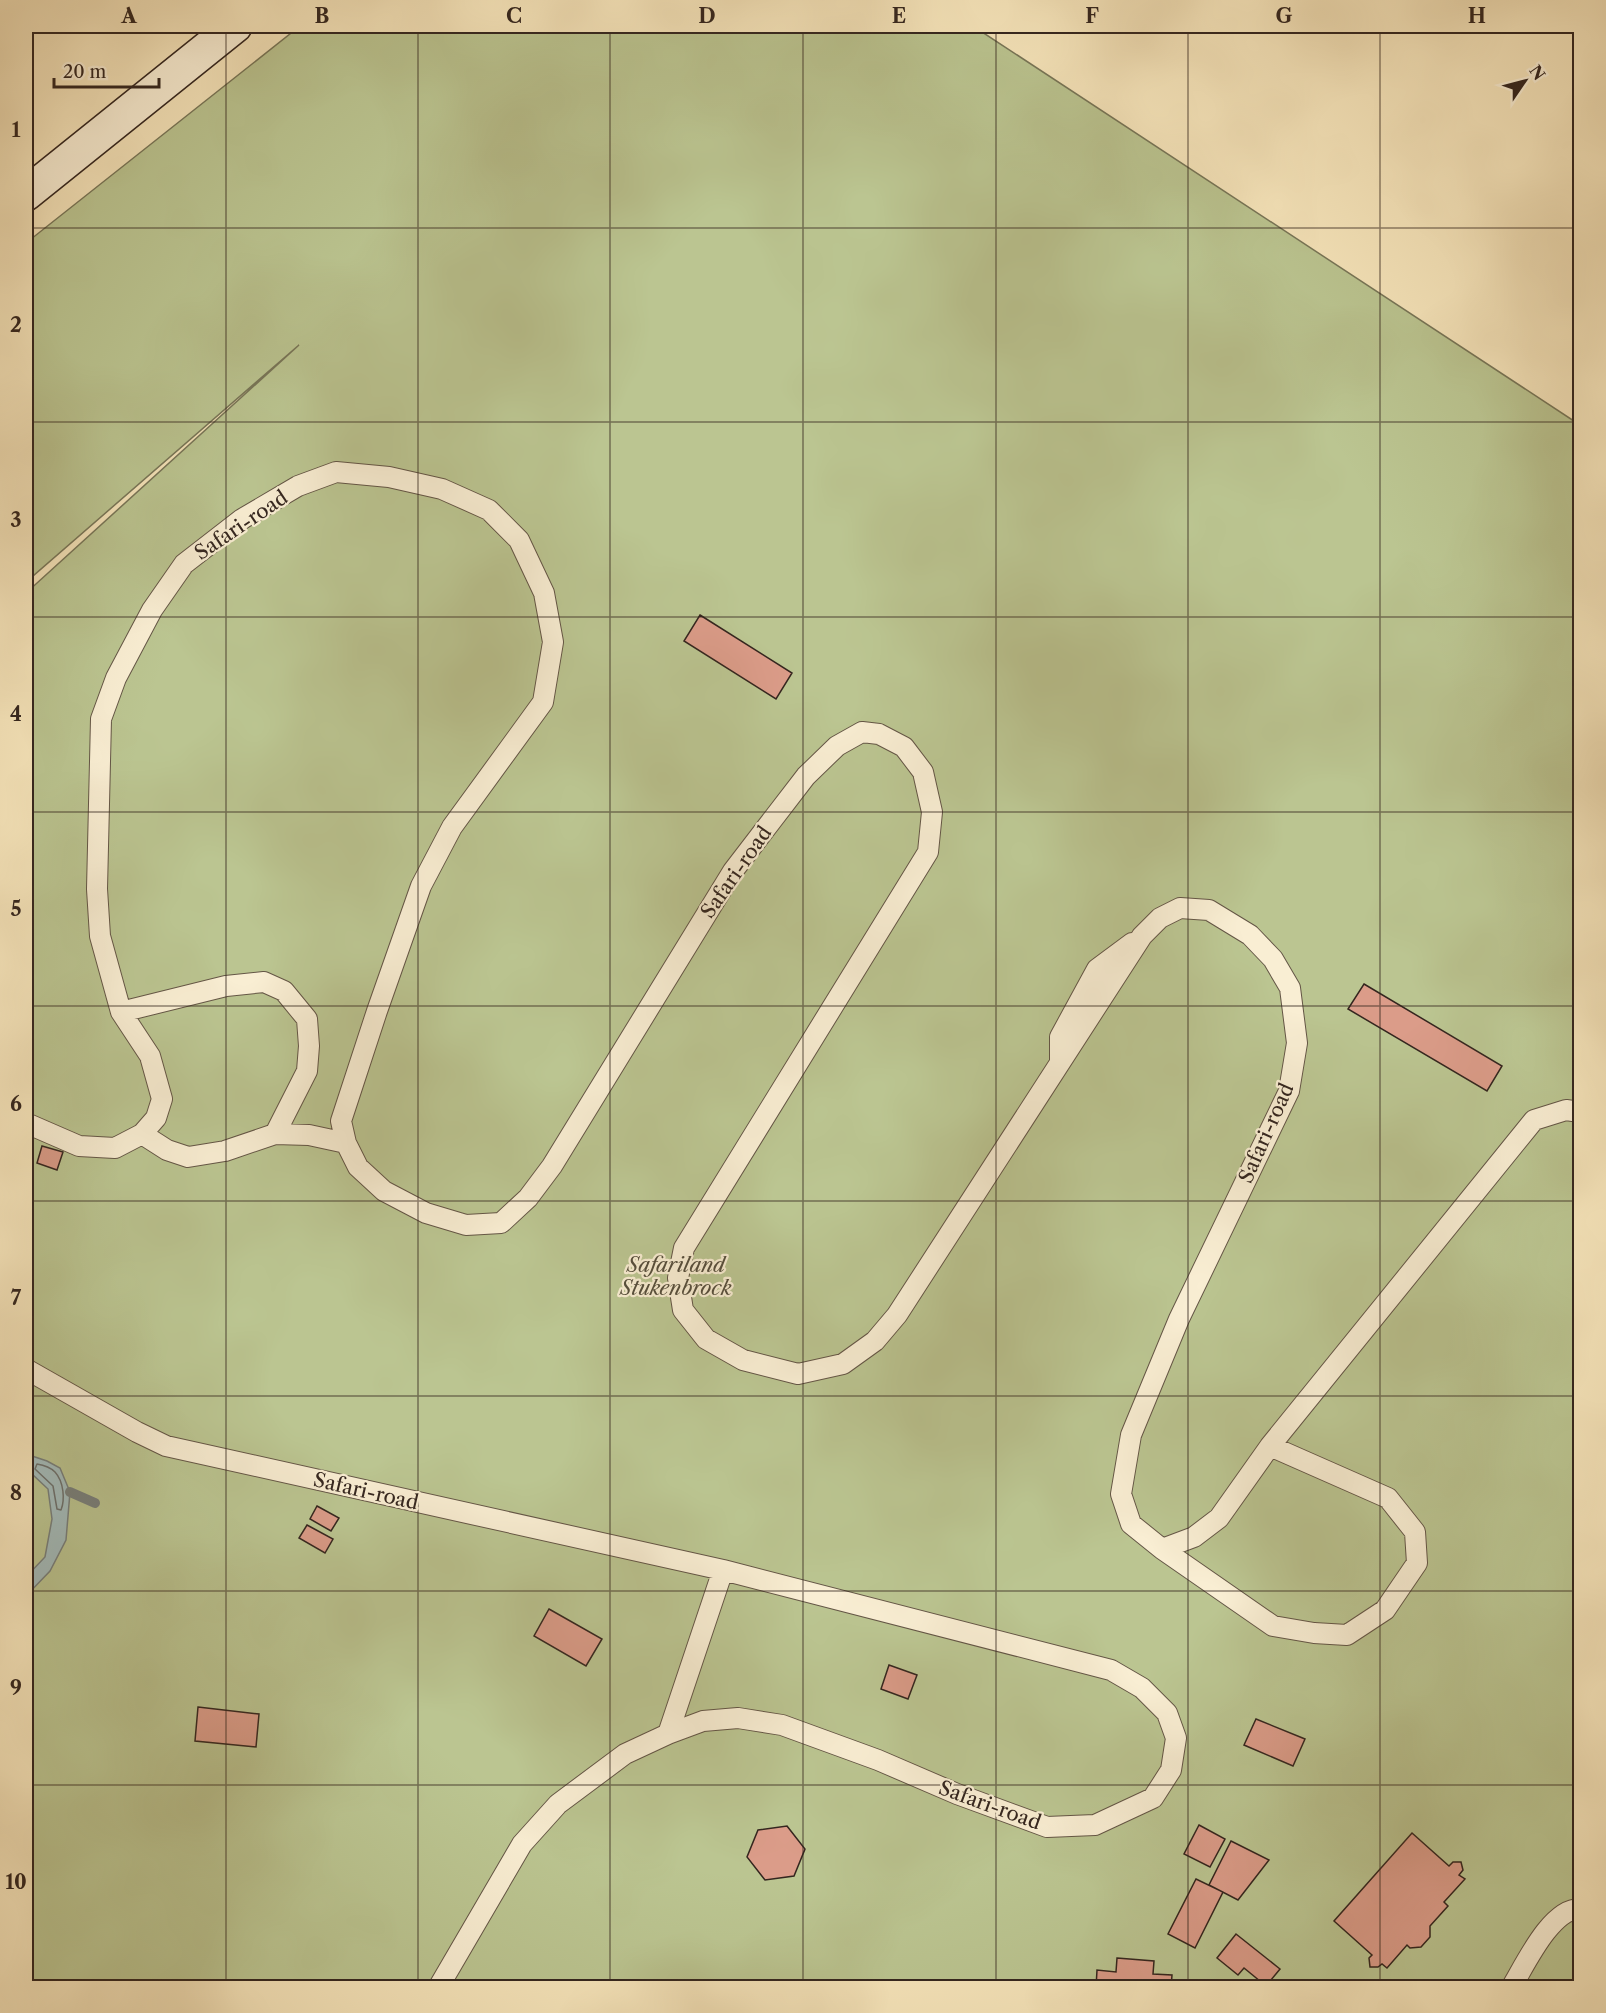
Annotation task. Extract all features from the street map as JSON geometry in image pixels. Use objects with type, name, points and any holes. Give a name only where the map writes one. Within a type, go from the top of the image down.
[{"type":"main road","points":[[27,188],[234,26]]},
{"type":"lane","name":"Safari-road","points":[[26,1123],[79,1146],[115,1148],[142,1134],[156,1118],[162,1099],[150,1056],[121,1012],[100,936],[97,889],[101,718],[116,678],[152,610],[184,564],[242,519],[298,486],[336,472],[389,477],[442,489],[489,510],[519,540],[544,593],[553,642],[543,702],[452,827],[421,886],[341,1121],[345,1143],[358,1167],[384,1191],[426,1213],[466,1225],[501,1223],[528,1198],[552,1166],[733,871],[806,776],[837,746],[862,732],[879,734],[904,747],[922,772],[932,812],[928,852],[684,1248],[678,1278],[684,1310],[706,1339],[743,1360],[798,1374],[843,1364],[875,1341],[897,1315],[1142,936],[1160,918],[1180,908],[1209,910],[1250,935],[1273,960],[1290,988],[1297,1043],[1289,1091],[1179,1319],[1131,1435],[1120,1494],[1131,1524],[1162,1549],[1273,1626],[1314,1633],[1347,1635],[1384,1610],[1417,1563],[1415,1532],[1388,1498],[1270,1446]]},
{"type":"lane","points":[[121,1012],[226,986],[264,982],[284,991],[307,1019],[309,1046],[307,1071],[275,1134]]},
{"type":"lane","points":[[1162,1549],[1194,1537],[1220,1518],[1270,1446],[1534,1120],[1566,1110],[1581,1112]]},
{"type":"lane","points":[[142,1134],[167,1150],[188,1157],[225,1151],[275,1134],[309,1135],[345,1143]]},
{"type":"lane","name":"Safari-road","points":[[26,1369],[166,1446],[723,1570],[1111,1670],[1142,1688],[1167,1713],[1176,1738],[1171,1770],[1153,1798],[1095,1824],[1047,1827],[957,1794],[878,1760],[782,1725],[738,1718],[703,1721],[625,1754],[558,1804],[522,1844],[438,1988]]},
{"type":"lane","points":[[668,1734],[723,1570]]},
{"type":"lane","points":[[1511,1988],[1550,1924],[1573,1909],[1581,1909]]},
{"type":"green space","name":"Safariland Stukenbrock","points":[[300,26],[973,26],[1580,425],[1580,1987],[26,1987],[26,593],[299,345],[26,582],[26,243]]},
{"type":"water","points":[[26,1454],[60,1468],[70,1492],[66,1540],[50,1571],[26,1596],[26,1577],[45,1557],[52,1519],[48,1489],[33,1475],[26,1473]]},
{"type":"building","points":[[700,615],[792,673],[776,699],[684,641]]},
{"type":"building","points":[[1364,984],[1502,1066],[1487,1091],[1348,1009]]},
{"type":"building","points":[[42,1146],[63,1152],[57,1170],[37,1163]]},
{"type":"building","points":[[317,1506],[339,1518],[331,1531],[310,1519]]},
{"type":"building","points":[[307,1525],[333,1539],[325,1553],[299,1538]]},
{"type":"building","points":[[549,1609],[602,1639],[586,1666],[534,1636]]},
{"type":"building","points":[[889,1665],[917,1675],[908,1699],[881,1689]]},
{"type":"building","points":[[198,1707],[259,1714],[256,1747],[195,1741]]},
{"type":"building","points":[[1256,1719],[1305,1739],[1293,1766],[1244,1745]]},
{"type":"building","points":[[1199,1825],[1225,1839],[1210,1867],[1184,1854]]},
{"type":"building","points":[[787,1826],[805,1849],[794,1876],[765,1880],[747,1857],[758,1830]]},
{"type":"building","points":[[1412,1833],[1449,1866],[1453,1862],[1461,1862],[1463,1870],[1459,1875],[1465,1879],[1444,1902],[1448,1906],[1430,1926],[1430,1937],[1421,1947],[1410,1948],[1407,1945],[1387,1968],[1382,1964],[1378,1967],[1370,1967],[1369,1958],[1372,1955],[1334,1921]]},
{"type":"building","points":[[1231,1841],[1269,1860],[1238,1900],[1209,1885]]},
{"type":"building","points":[[1196,1879],[1223,1892],[1195,1948],[1168,1934]]},
{"type":"building","points":[[1236,1934],[1280,1969],[1266,1986],[1244,1968],[1238,1975],[1217,1958]]},
{"type":"building","points":[[1117,1958],[1154,1961],[1153,1974],[1172,1975],[1171,1988],[1096,1988],[1097,1970],[1116,1972]]},
{"type":"waterway","points":[[70,1492],[95,1503]]}]
